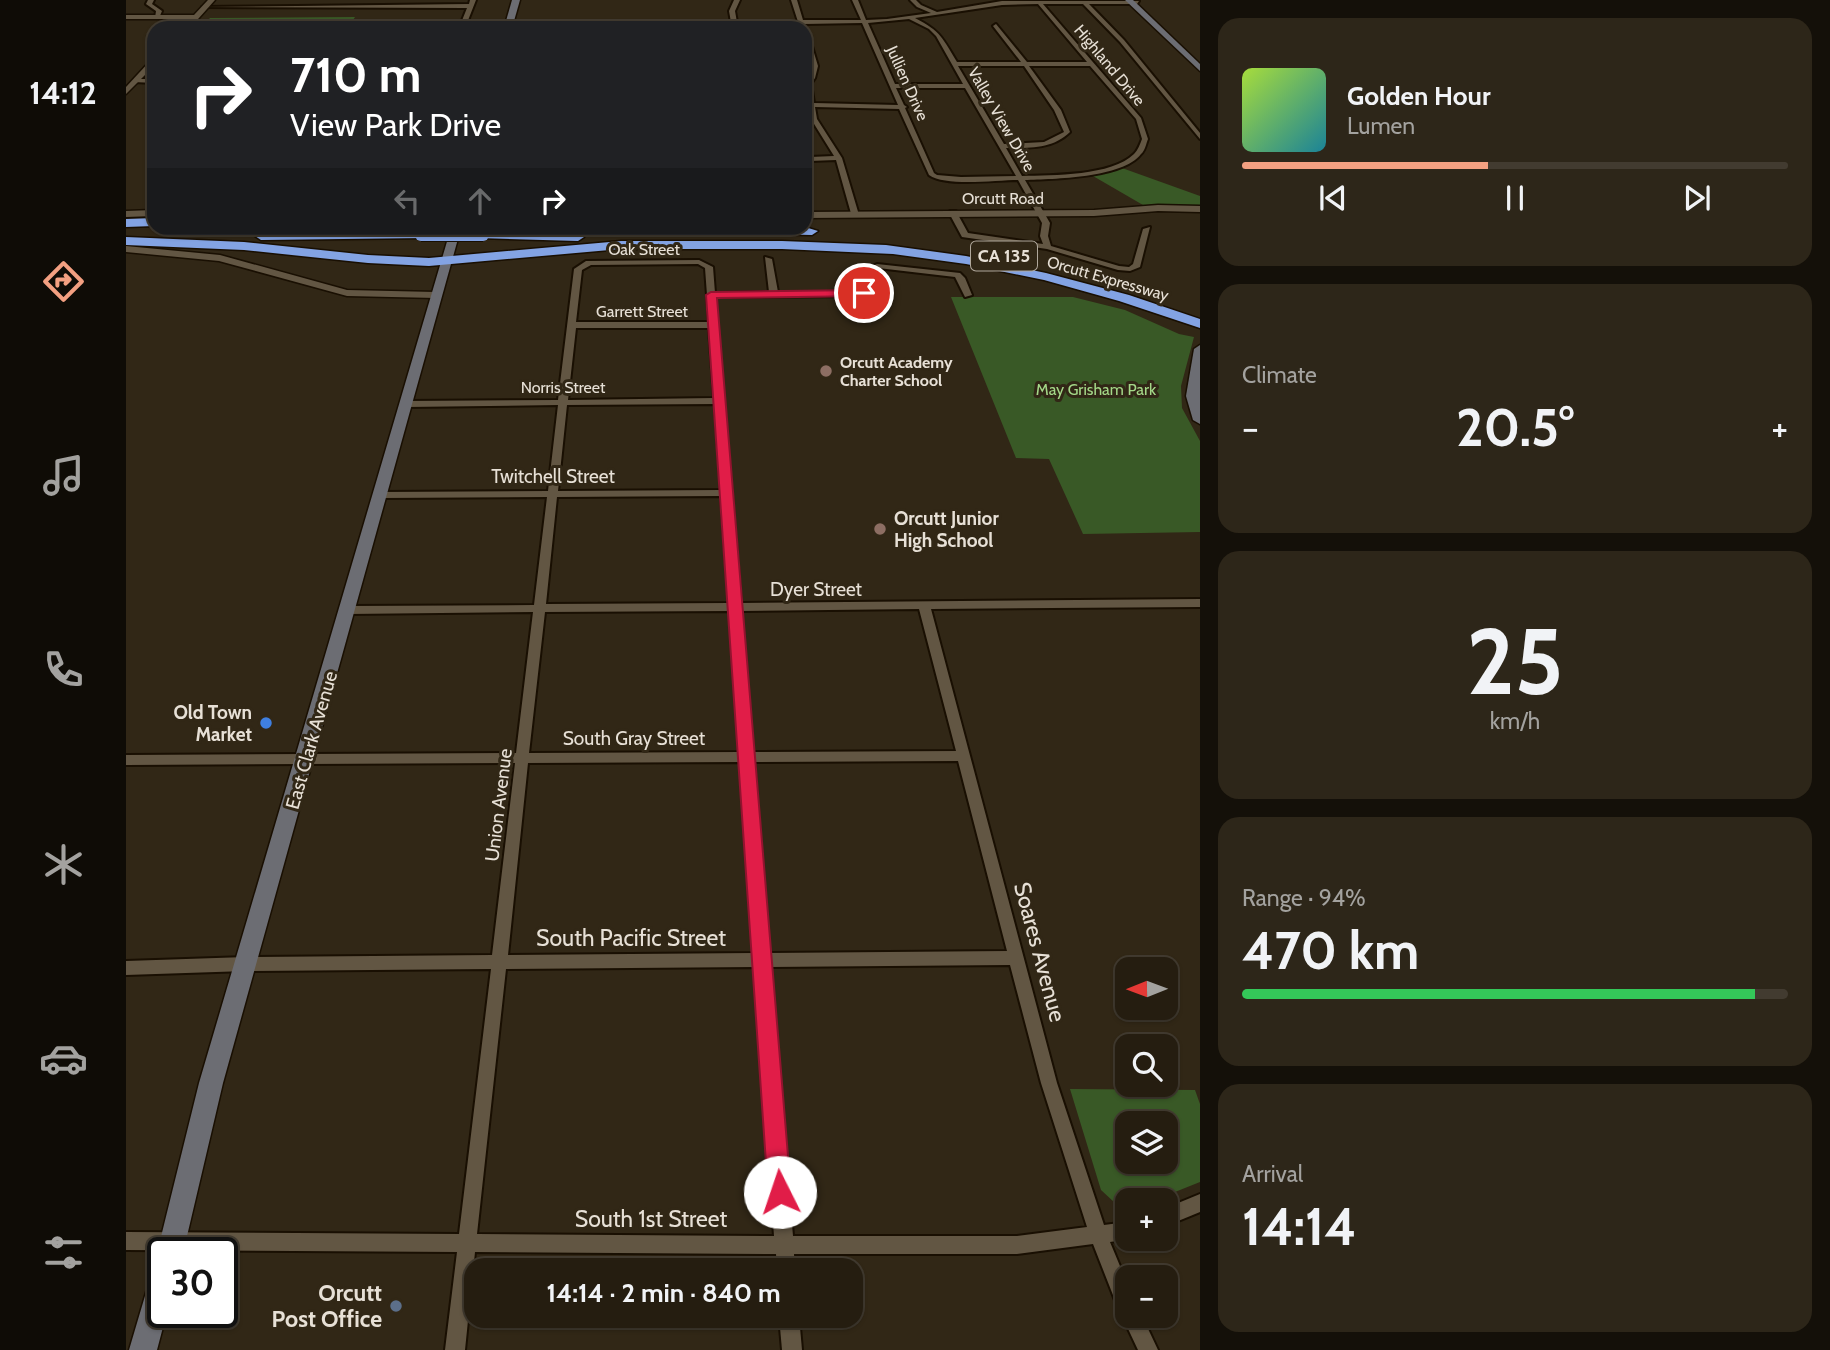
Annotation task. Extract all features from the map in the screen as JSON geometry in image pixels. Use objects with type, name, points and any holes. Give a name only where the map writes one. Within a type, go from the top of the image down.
[{"type":"highway","points":[[126,225],[147,224]]},
{"type":"highway","points":[[812,231],[829,232]]},
{"type":"highway","name":"Orcutt Expressway","points":[[812,232],[911,241],[1002,256],[1096,278],[1179,309],[1200,324]]},
{"type":"highway","name":"Orcutt Expressway","points":[[126,239],[483,235],[788,241],[897,250],[1004,268],[1179,309],[1200,310]]},
{"type":"highway","points":[[126,239],[244,246],[388,261],[446,261],[621,245],[782,244],[897,250]]},
{"type":"main road","points":[[510,21],[516,0]]},
{"type":"main road","points":[[1133,1],[1200,67]]},
{"type":"main road","name":"East Clark Avenue","points":[[174,1237],[211,1083],[454,235]]},
{"type":"main road","points":[[1200,349],[1193,396],[1200,420]]},
{"type":"main road","points":[[143,1350],[149,1328]]},
{"type":"street","points":[[151,0],[149,4],[159,11],[158,17]]},
{"type":"street","points":[[192,21],[212,0]]},
{"type":"street","points":[[268,8],[274,0]]},
{"type":"street","points":[[337,8],[342,0]]},
{"type":"street","points":[[406,7],[410,0]]},
{"type":"street","points":[[735,21],[733,11],[737,0]]},
{"type":"street","points":[[794,0],[801,21]]},
{"type":"street","name":"Jullien Drive","points":[[855,0],[931,174],[935,177]]},
{"type":"street","points":[[913,0],[919,6],[936,13]]},
{"type":"street","points":[[979,0],[986,4]]},
{"type":"street","name":"Highland Drive","points":[[935,177],[1059,177],[1098,172],[1134,159],[1143,148],[1146,136],[1139,119],[1038,1]]},
{"type":"street","points":[[1083,1],[1122,41],[1200,137]]},
{"type":"street","points":[[812,25],[910,18],[986,4],[1133,1]]},
{"type":"street","points":[[205,7],[406,7],[472,3],[465,21]]},
{"type":"street","points":[[126,17],[196,17]]},
{"type":"street","name":"Valley View Drive","points":[[910,18],[935,32],[955,64],[1046,223],[1044,236],[1048,247]]},
{"type":"street","points":[[996,26],[1063,119],[1067,132],[1058,140],[1048,143],[1001,146]]},
{"type":"street","points":[[812,61],[816,67],[816,75],[812,80]]},
{"type":"street","points":[[955,64],[1090,64]]},
{"type":"street","points":[[126,92],[147,69]]},
{"type":"street","points":[[136,81],[147,81]]},
{"type":"street","points":[[894,86],[967,86]]},
{"type":"street","points":[[812,105],[904,107]]},
{"type":"street","points":[[812,110],[814,120],[839,158],[855,215]]},
{"type":"street","points":[[812,159],[839,158]]},
{"type":"street","name":"Orcutt Road","points":[[812,215],[1200,209]]},
{"type":"street","points":[[953,213],[965,236],[1048,247],[1091,262],[1130,269],[1137,265],[1147,229]]},
{"type":"street","points":[[126,214],[147,214]]},
{"type":"street","points":[[126,249],[220,258],[347,293],[436,295]]},
{"type":"street","points":[[768,259],[774,295]]},
{"type":"street","points":[[706,264],[711,295],[785,1258]]},
{"type":"street","name":"Oak Street","points":[[582,265],[706,264]]},
{"type":"street","name":"Union Avenue","points":[[456,1350],[578,269],[582,265]]},
{"type":"street","points":[[711,295],[864,293],[867,291],[872,268],[877,266],[957,275],[968,295]]},
{"type":"street","name":"Garrett Street","points":[[572,325],[713,325]]},
{"type":"street","name":"Norris Street","points":[[407,404],[719,401]]},
{"type":"street","name":"Twitchell Street","points":[[381,495],[726,493]]},
{"type":"street","name":"Dyer Street","points":[[348,610],[1200,603]]},
{"type":"street","name":"Soares Avenue","points":[[924,605],[1060,1118],[1099,1237],[1115,1276]]},
{"type":"street","name":"South Gray Street","points":[[126,760],[963,756]]},
{"type":"street","name":"South Pacific Street","points":[[126,968],[246,964],[1017,958]]},
{"type":"street","points":[[1178,1212],[1200,1203]]},
{"type":"street","name":"South 1st Street","points":[[238,1246],[468,1242],[1017,1245],[1115,1234]]},
{"type":"street","name":"South 1st Street","points":[[126,1241],[147,1244]]},
{"type":"street","points":[[790,1328],[792,1350]]},
{"type":"street","points":[[1138,1328],[1148,1350]]},
{"type":"green space","points":[[355,17],[352,21],[207,21],[210,18]]},
{"type":"green space","points":[[1122,168],[1200,196],[1200,205],[1143,205],[1093,176]]},
{"type":"green space","name":"May Grisham Park","points":[[951,297],[1073,297],[1125,310],[1179,334],[1194,337],[1181,386],[1182,408],[1200,441],[1200,532],[1083,534],[1049,459],[1016,458]]},
{"type":"green space","points":[[1070,1089],[1115,1089],[1115,1097],[1178,1097],[1178,1090],[1195,1090],[1200,1104],[1200,1182],[1178,1191],[1178,1188],[1115,1188],[1114,1202],[1101,1190]]},
{"type":"place","name":"Orcutt Academy Charter School","points":[[826,371]]},
{"type":"place","name":"Orcutt Junior High School","points":[[880,529]]},
{"type":"place","name":"Old Town Market","points":[[266,723]]},
{"type":"place","name":"Orcutt Post Office","points":[[396,1306]]},
{"type":"route","points":[[780,1192],[711,295],[864,293]]}]
